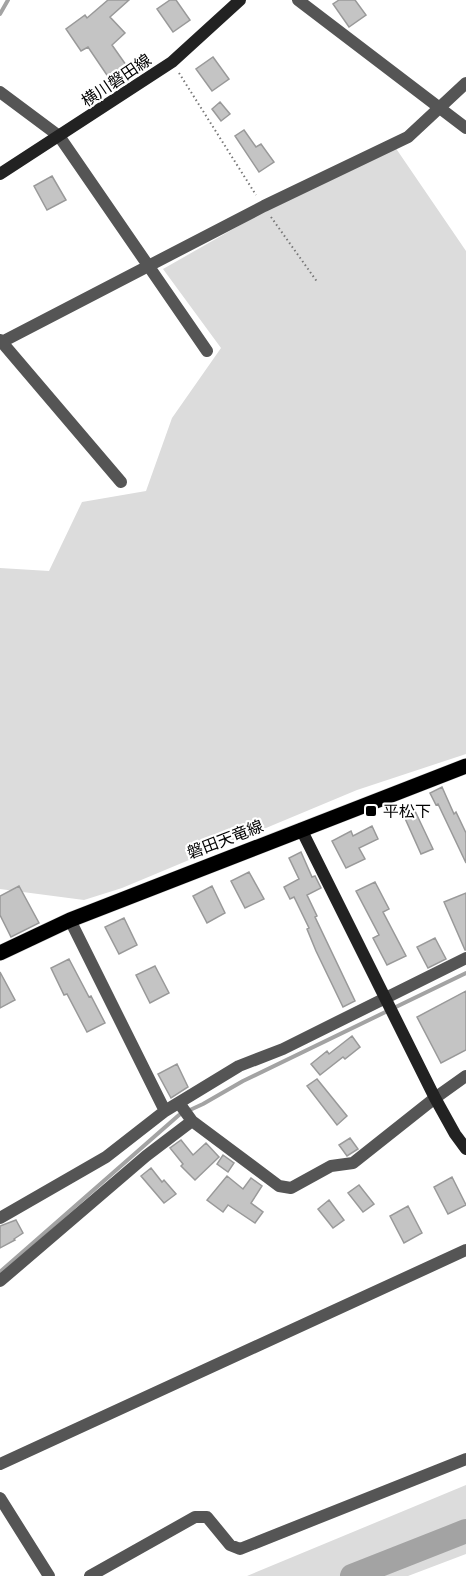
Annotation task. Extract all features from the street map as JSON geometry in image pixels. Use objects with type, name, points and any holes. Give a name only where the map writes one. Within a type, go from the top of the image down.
[{"type":"main road","name":"磐田天竜線","points":[[0,953],[70,920],[466,766]]},
{"type":"street","name":"横川磐田線","points":[[0,174],[172,62],[240,0]]},
{"type":"street","points":[[298,0],[466,128]]},
{"type":"street","points":[[121,482],[1,342],[264,206],[408,137],[466,83]]},
{"type":"street","points":[[0,92],[59,136],[207,351]]},
{"type":"street","points":[[301,830],[435,1098],[466,1149]]},
{"type":"street","points":[[70,920],[165,1111]]},
{"type":"street","points":[[0,1218],[106,1157],[165,1111],[239,1066],[389,1004],[466,958]]},
{"type":"street","points":[[179,1103],[192,1120],[279,1186],[291,1188],[330,1166],[353,1163],[466,1076]]},
{"type":"street","points":[[0,1281],[146,1156],[192,1120]]},
{"type":"street","points":[[0,1464],[466,1250]]},
{"type":"street","points":[[90,1576],[195,1517],[207,1517],[230,1545],[240,1549],[466,1459]]},
{"type":"street","points":[[0,1498],[50,1576]]},
{"type":"path","points":[[172,62],[264,206],[318,283]]},
{"type":"shaded area","points":[[395,147],[466,251],[466,754],[357,790],[122,888],[84,900],[0,889],[0,568],[49,571],[82,502],[146,491],[172,418],[221,348],[163,269],[323,178]]},
{"type":"shaded area","points":[[466,1485],[466,1554],[408,1576],[247,1576]]},
{"type":"building","points":[[108,0],[129,0],[110,17],[125,33],[112,45],[131,72],[113,84],[88,47],[81,51],[66,29],[85,15],[87,18]]},
{"type":"building","points":[[170,0],[176,0],[190,20],[173,32],[157,9]]},
{"type":"building","points":[[339,0],[355,0],[366,15],[349,27],[333,4]]},
{"type":"building","points":[[213,57],[229,79],[212,91],[196,69]]},
{"type":"building","points":[[220,102],[230,114],[221,121],[212,109]]},
{"type":"building","points":[[244,130],[256,147],[261,144],[274,162],[259,172],[235,136]]},
{"type":"building","points":[[52,176],[66,200],[47,210],[34,186]]},
{"type":"building","points":[[442,787],[454,814],[456,812],[466,833],[466,863],[438,804],[436,805],[430,793]]},
{"type":"building","points":[[415,811],[433,849],[421,854],[404,816]]},
{"type":"building","points":[[372,826],[378,839],[359,848],[365,859],[346,868],[332,841],[351,831],[353,836]]},
{"type":"building","points":[[301,852],[312,877],[315,876],[321,888],[307,895],[355,1001],[343,1007],[316,951],[307,929],[309,928],[294,897],[290,899],[284,887],[299,879],[289,858]]},
{"type":"building","points":[[249,872],[264,899],[245,908],[231,881]]},
{"type":"building","points":[[375,882],[389,909],[383,912],[406,956],[387,965],[373,938],[379,935],[356,891]]},
{"type":"building","points":[[19,886],[39,923],[11,937],[0,915],[0,896]]},
{"type":"building","points":[[212,886],[225,913],[207,923],[193,896]]},
{"type":"building","points":[[466,893],[466,950],[465,950],[444,902]]},
{"type":"building","points":[[124,918],[137,945],[119,954],[105,927]]},
{"type":"building","points":[[435,938],[446,959],[428,968],[417,947]]},
{"type":"building","points":[[69,959],[105,1023],[87,1032],[67,994],[64,995],[51,968]]},
{"type":"building","points":[[155,966],[169,993],[150,1003],[136,975]]},
{"type":"building","points":[[0,972],[15,1000],[0,1008]]},
{"type":"building","points":[[466,991],[466,1050],[441,1063],[417,1017]]},
{"type":"building","points":[[352,1036],[360,1047],[320,1075],[311,1064],[327,1051],[329,1054]]},
{"type":"building","points":[[177,1064],[188,1087],[171,1098],[158,1074]]},
{"type":"building","points":[[317,1079],[347,1116],[337,1125],[307,1086]]},
{"type":"building","points":[[350,1138],[358,1149],[347,1156],[339,1145]]},
{"type":"building","points":[[181,1140],[193,1155],[206,1143],[219,1157],[195,1180],[181,1166],[183,1164],[170,1148]]},
{"type":"building","points":[[223,1155],[234,1163],[228,1172],[217,1164]]},
{"type":"building","points":[[151,1168],[176,1194],[164,1203],[141,1176]]},
{"type":"building","points":[[227,1176],[243,1189],[251,1178],[262,1186],[251,1203],[263,1212],[255,1223],[228,1205],[223,1212],[207,1200]]},
{"type":"building","points":[[452,1177],[466,1205],[448,1214],[434,1187]]},
{"type":"building","points":[[359,1185],[374,1204],[363,1212],[348,1193]]},
{"type":"building","points":[[329,1200],[344,1220],[333,1228],[318,1209]]},
{"type":"building","points":[[408,1206],[422,1233],[404,1243],[390,1216]]},
{"type":"building","points":[[16,1220],[23,1233],[0,1248],[0,1226]]},
{"type":"waterway","points":[[0,14],[8,0]]},
{"type":"waterway","points":[[0,1272],[179,1115],[243,1081],[466,973]]},
{"type":"waterway","points":[[352,1576],[466,1531]]},
{"type":"place","name":"平松下","points":[[371,811]]}]
